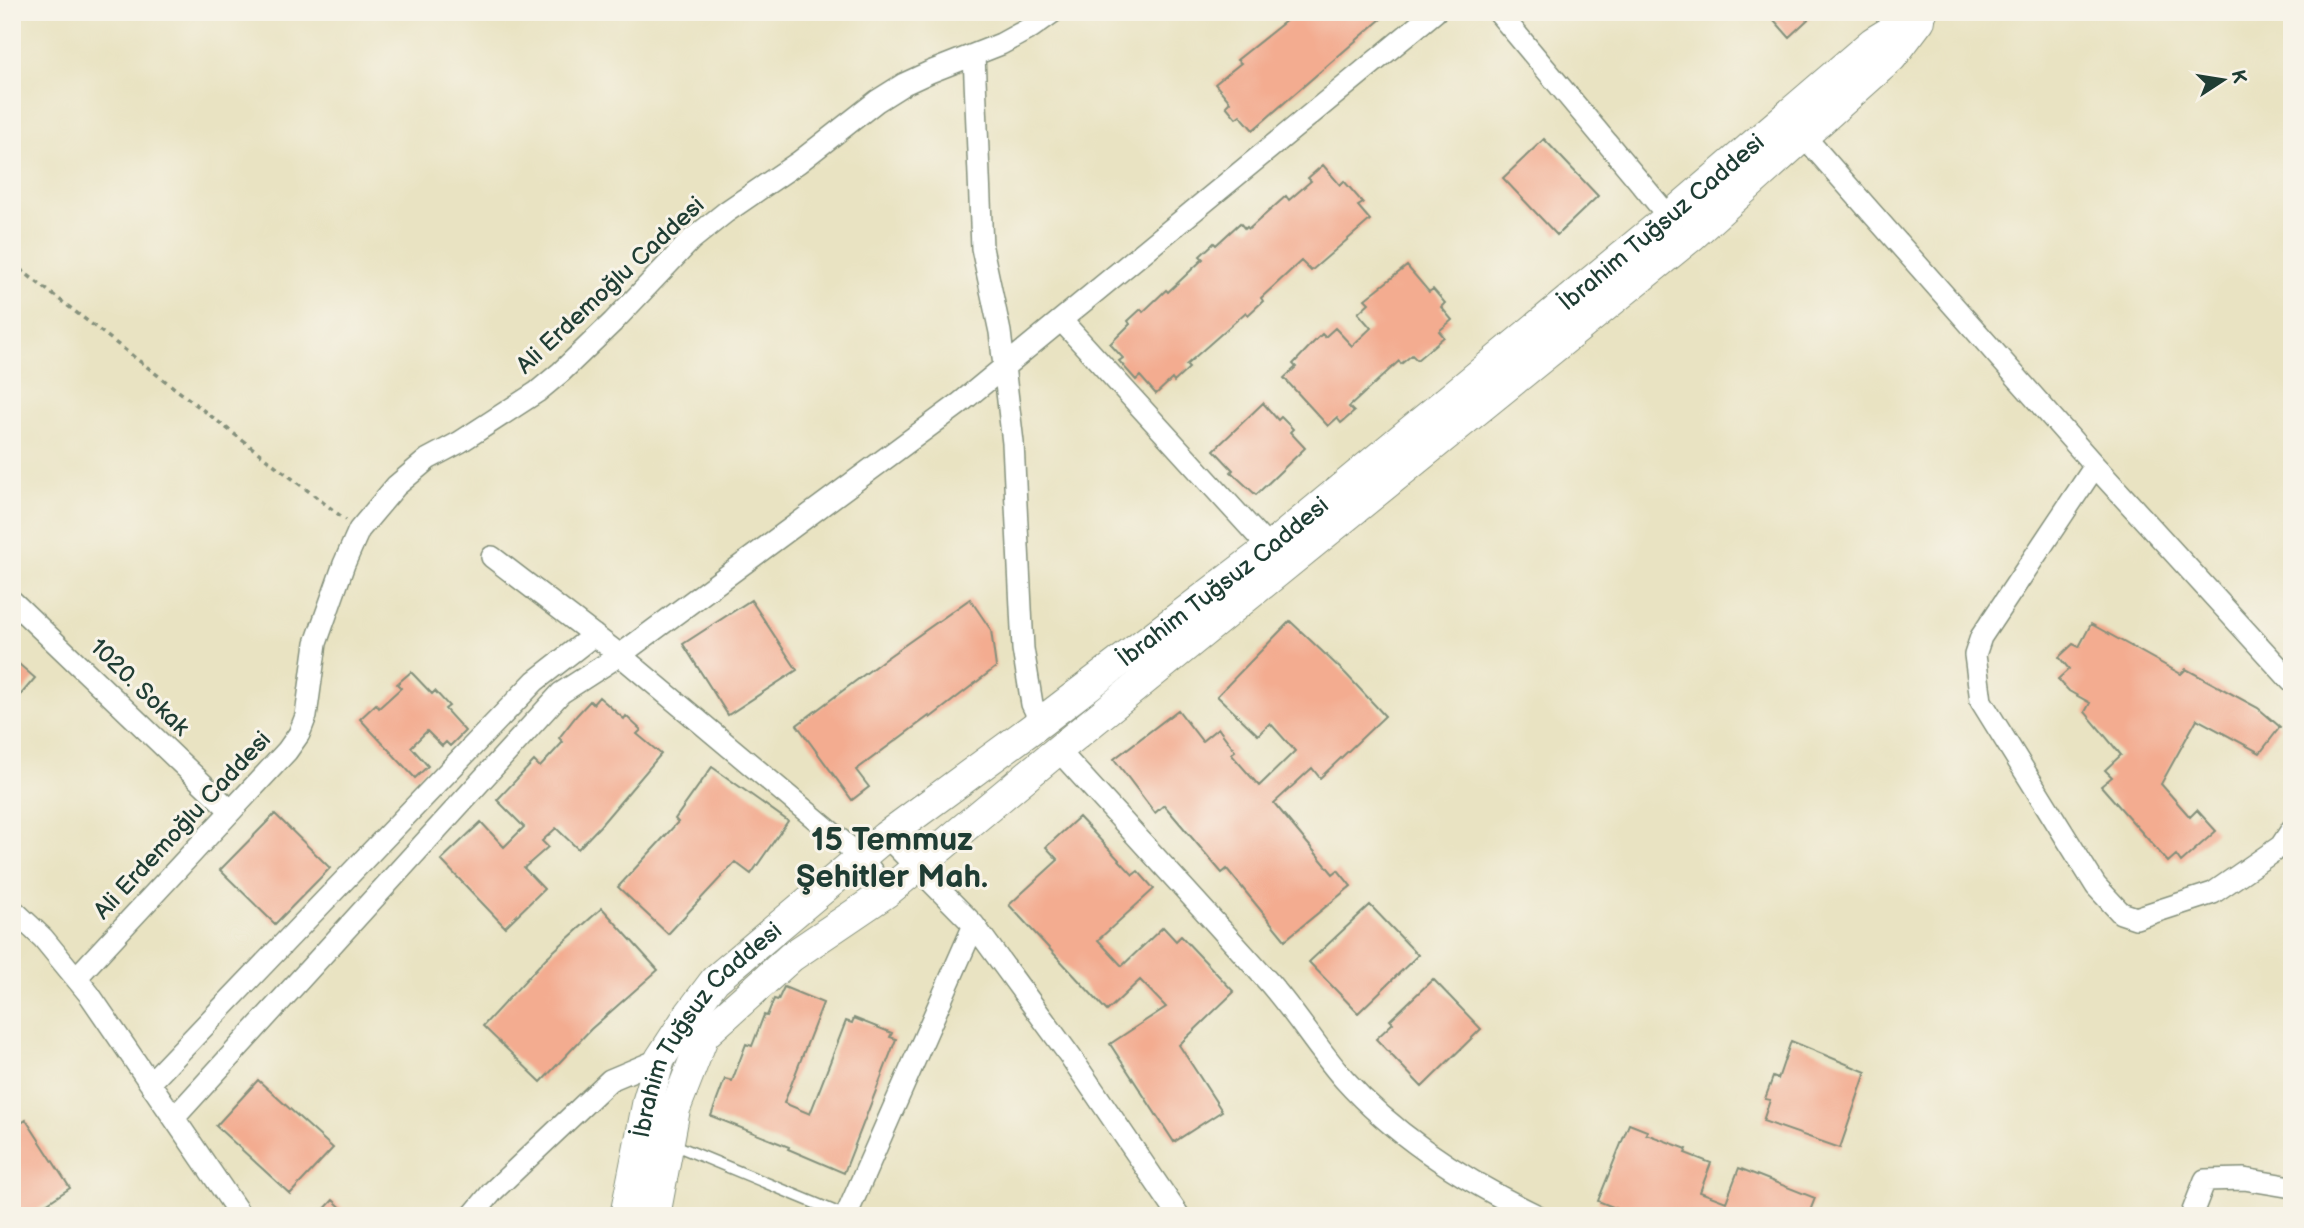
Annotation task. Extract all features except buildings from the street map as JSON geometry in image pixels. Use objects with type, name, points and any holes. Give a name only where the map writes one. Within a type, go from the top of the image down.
[{"type":"street","name":"Ali Erdemoğlu Caddesi","points":[[76,978],[287,751],[299,734],[306,716],[316,643],[329,603],[359,530],[396,486],[428,459],[537,392],[613,322],[691,240],[799,162],[877,101],[912,80],[1022,33],[1053,12]]},
{"type":"street","points":[[174,1118],[561,693],[620,655],[959,404],[1435,12]]},
{"type":"street","points":[[1498,12],[1669,217]]},
{"type":"street","name":"İbrahim Tuğsuz Caddesi","points":[[655,1216],[675,1109],[705,1035],[791,957],[887,892],[1692,236],[1873,42],[1924,12]]},
{"type":"street","points":[[974,55],[982,248],[1000,332],[1013,443],[1023,649],[1032,704],[1041,722]]},
{"type":"street","points":[[1795,127],[2095,466],[2292,682]]},
{"type":"street","name":"İbrahim Tuğsuz Caddesi","points":[[625,1216],[648,1100],[660,1059],[715,980],[886,836],[1269,548],[1669,217],[1795,127]]},
{"type":"street","points":[[1061,320],[1269,548]]},
{"type":"street","points":[[2095,466],[1981,637],[1975,655],[1981,701],[2096,886],[2121,913],[2136,918],[2213,893],[2281,846],[2292,829]]},
{"type":"street","points":[[492,557],[620,655],[862,858],[887,892]]},
{"type":"street","name":"1020. Sokak","points":[[12,601],[231,811]]},
{"type":"street","points":[[150,1083],[535,681],[594,635]]},
{"type":"street","points":[[1058,750],[1268,981],[1344,1078],[1374,1108],[1424,1149],[1465,1177],[1538,1216]]},
{"type":"street","points":[[886,836],[974,925],[1070,1056],[1179,1216]]},
{"type":"street","points":[[12,909],[43,938],[76,978],[241,1216]]},
{"type":"street","points":[[846,1216],[974,925]]},
{"type":"street","points":[[472,1216],[494,1191],[610,1080],[660,1059]]},
{"type":"street","points":[[2191,1216],[2205,1180],[2244,1179],[2292,1187]]},
{"type":"lane","points":[[668,1142],[846,1216]]},
{"type":"path","points":[[12,262],[359,530]]},
{"type":"district","name":"15 Temmuz Şehitler Mah.","points":[[892,858]]}]
